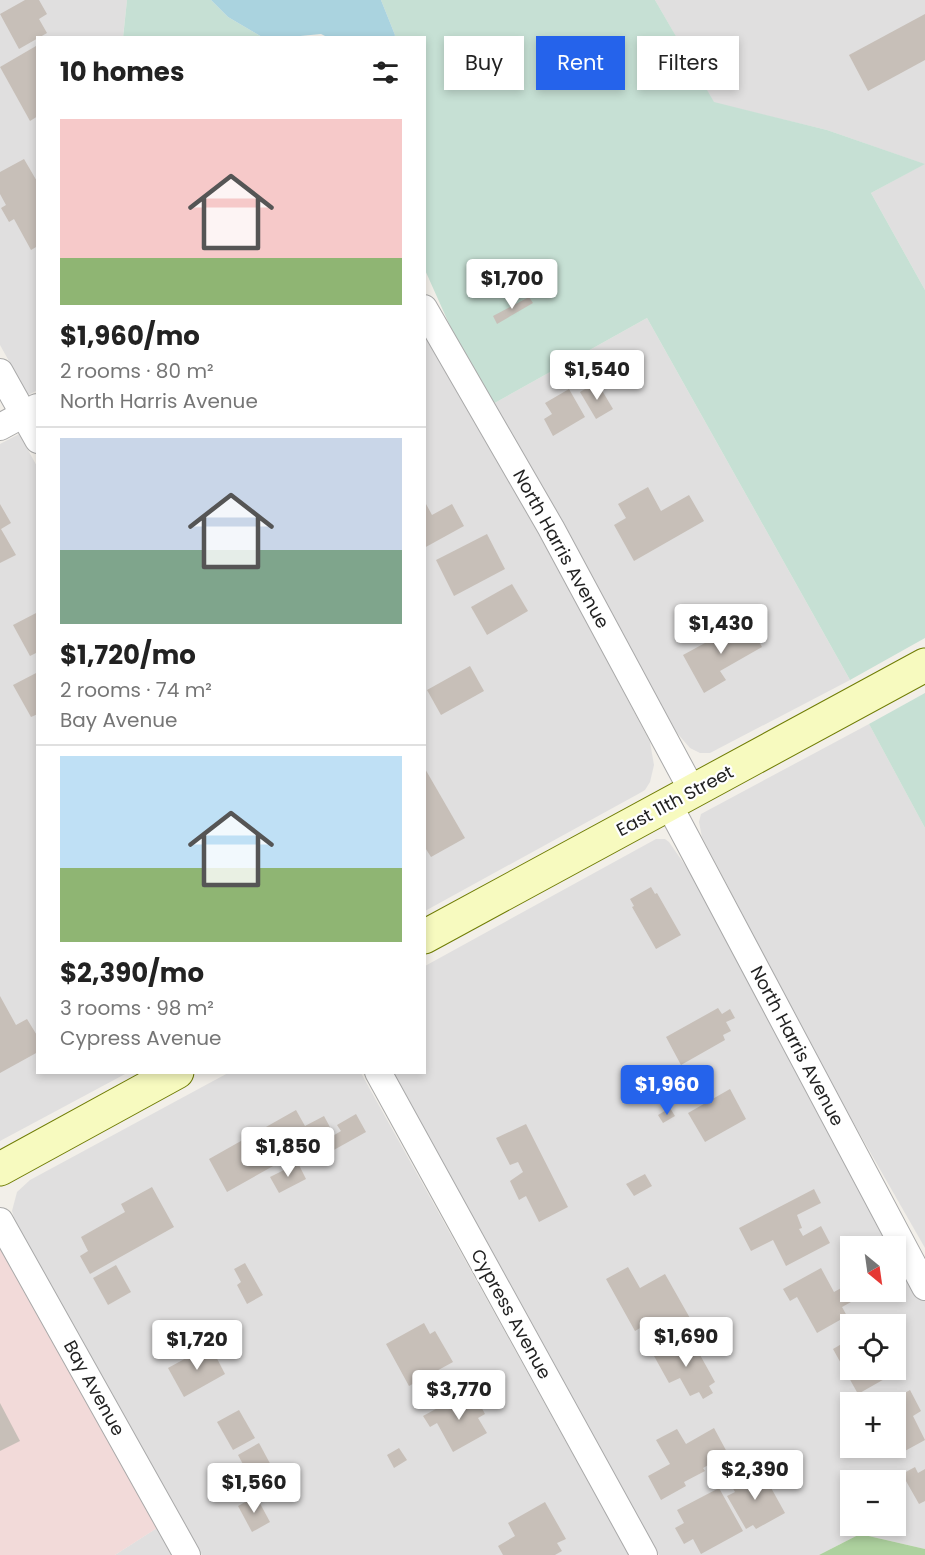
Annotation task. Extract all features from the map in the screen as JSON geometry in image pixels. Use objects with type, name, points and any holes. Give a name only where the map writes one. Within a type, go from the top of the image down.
[{"type":"main road","name":"East 11th Street","points":[[426,937],[925,665]]},
{"type":"main road","points":[[0,1169],[173,1074]]},
{"type":"street","name":"North Harris Avenue","points":[[426,311],[551,528],[681,798],[925,1287]]},
{"type":"street","points":[[0,372],[30,411],[36,433]]},
{"type":"street","points":[[0,427],[30,411]]},
{"type":"street","name":"Cypress Avenue","points":[[379,1074],[644,1555]]},
{"type":"street","name":"Bay Avenue","points":[[0,1221],[187,1555]]},
{"type":"shaded area","points":[[0,0],[127,0],[123,36],[36,36],[36,391],[28,395],[0,345]]},
{"type":"shaded area","points":[[655,0],[925,0],[925,290],[871,193],[924,164],[827,130],[714,103],[707,90],[739,90],[739,36],[676,36]]},
{"type":"shaded area","points":[[647,318],[850,680],[710,753],[700,753],[690,748],[677,733],[491,405]]},
{"type":"shaded area","points":[[426,338],[540,534],[650,742],[654,765],[650,782],[645,790],[426,910]]},
{"type":"shaded area","points":[[19,434],[36,464],[36,1074],[125,1074],[0,1141],[0,444]]},
{"type":"shaded area","points":[[869,724],[925,828],[925,1248],[834,1089],[702,837],[699,822],[701,814]]},
{"type":"shaded area","points":[[656,839],[665,839],[669,842],[694,878],[891,1236],[840,1236],[840,1302],[906,1302],[906,1264],[925,1299],[925,1549],[869,1536],[906,1536],[906,1470],[840,1470],[840,1536],[856,1536],[819,1555],[659,1555],[392,1074],[426,1074],[426,965]]},
{"type":"shaded area","points":[[226,1074],[362,1074],[629,1555],[202,1555],[15,1221],[12,1211],[17,1192],[30,1180]]},
{"type":"shaded area","points":[[0,1247],[157,1528],[115,1555],[0,1555]]},
{"type":"shaded area","points":[[157,1528],[172,1555],[115,1555]]},
{"type":"green space","points":[[127,0],[211,0],[228,17],[260,36],[123,36]]},
{"type":"green space","points":[[381,0],[655,0],[676,36],[637,36],[637,90],[707,90],[714,102],[827,130],[925,164],[871,193],[925,290],[925,638],[850,680],[647,318],[491,405],[450,326],[426,272],[426,36],[394,36]]},
{"type":"green space","points":[[925,693],[925,828],[869,724]]},
{"type":"green space","points":[[856,1536],[869,1536],[925,1549],[925,1555],[819,1555]]},
{"type":"water","points":[[211,0],[381,0],[395,35],[260,36],[228,17]]},
{"type":"building","points":[[25,0],[39,0],[47,14],[39,19],[47,33],[36,36],[36,39],[19,49],[0,14]]},
{"type":"building","points":[[925,14],[925,60],[868,91],[849,55]]},
{"type":"building","points":[[36,46],[36,117],[30,121],[0,67]]},
{"type":"building","points":[[24,159],[36,180],[36,247],[31,250],[14,219],[9,222],[1,208],[6,205],[0,194],[0,172]]},
{"type":"building","points":[[529,297],[533,303],[497,324],[493,316]]},
{"type":"building","points":[[597,382],[613,409],[596,419],[580,392]]},
{"type":"building","points":[[569,389],[585,417],[553,436],[544,419],[552,414],[545,403]]},
{"type":"building","points":[[648,487],[661,511],[689,495],[704,521],[634,561],[614,525],[626,518],[618,504]]},
{"type":"building","points":[[0,504],[11,523],[1,529],[16,555],[0,563]]},
{"type":"building","points":[[426,504],[432,515],[452,504],[464,526],[426,547]]},
{"type":"building","points":[[487,534],[505,569],[454,596],[436,560]]},
{"type":"building","points":[[512,584],[528,611],[487,635],[471,607]]},
{"type":"building","points":[[36,613],[36,653],[30,656],[13,625]]},
{"type":"building","points":[[747,620],[762,647],[720,671],[726,680],[704,693],[683,655]]},
{"type":"building","points":[[470,666],[484,691],[441,715],[427,690]]},
{"type":"building","points":[[36,673],[36,715],[31,717],[13,685]]},
{"type":"building","points":[[426,770],[465,838],[431,857],[426,849]]},
{"type":"building","points":[[651,887],[655,894],[657,893],[681,935],[656,949],[632,907],[634,906],[630,899]]},
{"type":"building","points":[[0,996],[16,1025],[27,1019],[36,1034],[36,1053],[0,1073]]},
{"type":"building","points":[[718,1008],[722,1014],[730,1009],[735,1018],[726,1022],[731,1031],[723,1035],[725,1040],[681,1065],[666,1037]]},
{"type":"building","points":[[730,1089],[746,1119],[705,1142],[688,1113]]},
{"type":"building","points":[[670,1108],[675,1116],[663,1123],[658,1115]]},
{"type":"building","points":[[296,1110],[305,1126],[324,1116],[331,1129],[312,1139],[314,1143],[227,1192],[209,1159]]},
{"type":"building","points":[[356,1114],[366,1132],[332,1151],[326,1140],[341,1131],[337,1125]]},
{"type":"building","points":[[526,1124],[568,1207],[539,1222],[526,1196],[519,1200],[510,1181],[523,1172],[518,1162],[510,1165],[496,1138]]},
{"type":"building","points":[[298,1163],[306,1179],[279,1193],[270,1177]]},
{"type":"building","points":[[645,1174],[652,1186],[634,1196],[626,1184]]},
{"type":"building","points":[[152,1187],[174,1227],[90,1274],[80,1256],[88,1251],[81,1237],[125,1212],[121,1204]]},
{"type":"building","points":[[814,1189],[821,1203],[797,1215],[802,1228],[799,1229],[803,1236],[821,1226],[830,1243],[786,1266],[773,1240],[751,1251],[739,1228]]},
{"type":"building","points":[[245,1263],[263,1295],[247,1304],[237,1285],[241,1282],[234,1269]]},
{"type":"building","points":[[116,1265],[131,1292],[108,1305],[93,1278]]},
{"type":"building","points":[[628,1267],[640,1288],[665,1274],[695,1327],[665,1344],[652,1321],[635,1331],[606,1279]]},
{"type":"building","points":[[821,1268],[834,1292],[840,1289],[840,1302],[851,1302],[842,1307],[846,1314],[840,1314],[840,1320],[817,1333],[797,1297],[790,1301],[783,1289]]},
{"type":"building","points":[[424,1323],[430,1334],[435,1331],[453,1362],[409,1386],[386,1344]]},
{"type":"building","points":[[685,1338],[690,1347],[694,1344],[715,1382],[709,1386],[713,1393],[703,1399],[699,1392],[690,1396],[680,1378],[669,1383],[654,1356]]},
{"type":"building","points":[[210,1345],[225,1374],[184,1397],[168,1368]]},
{"type":"building","points":[[840,1345],[840,1362],[833,1349]]},
{"type":"building","points":[[850,1380],[883,1380],[862,1392],[857,1392]]},
{"type":"building","points":[[910,1390],[921,1411],[913,1416],[925,1440],[906,1450],[906,1392]]},
{"type":"building","points":[[465,1393],[469,1401],[476,1397],[485,1414],[478,1418],[487,1433],[453,1452],[437,1423],[430,1427],[423,1416]]},
{"type":"building","points":[[0,1403],[20,1441],[0,1451]]},
{"type":"building","points":[[239,1410],[255,1438],[233,1450],[217,1422]]},
{"type":"building","points":[[714,1428],[728,1454],[703,1468],[705,1471],[684,1482],[686,1486],[661,1500],[648,1476],[670,1464],[656,1440],[677,1429],[686,1444]]},
{"type":"building","points":[[259,1443],[273,1469],[252,1481],[238,1455]]},
{"type":"building","points":[[399,1448],[407,1460],[394,1468],[387,1455]]},
{"type":"building","points":[[915,1467],[918,1473],[925,1469],[925,1501],[919,1504],[906,1481],[906,1472]]},
{"type":"building","points":[[760,1468],[785,1513],[756,1529],[753,1525],[746,1529],[727,1496],[735,1492],[731,1485]]},
{"type":"building","points":[[719,1488],[743,1531],[701,1554],[693,1539],[684,1544],[675,1528],[684,1523],[677,1510]]},
{"type":"building","points":[[256,1496],[270,1522],[252,1532],[238,1506]]},
{"type":"building","points":[[545,1502],[566,1539],[557,1543],[562,1551],[555,1555],[503,1555],[498,1546],[515,1536],[508,1523]]}]
